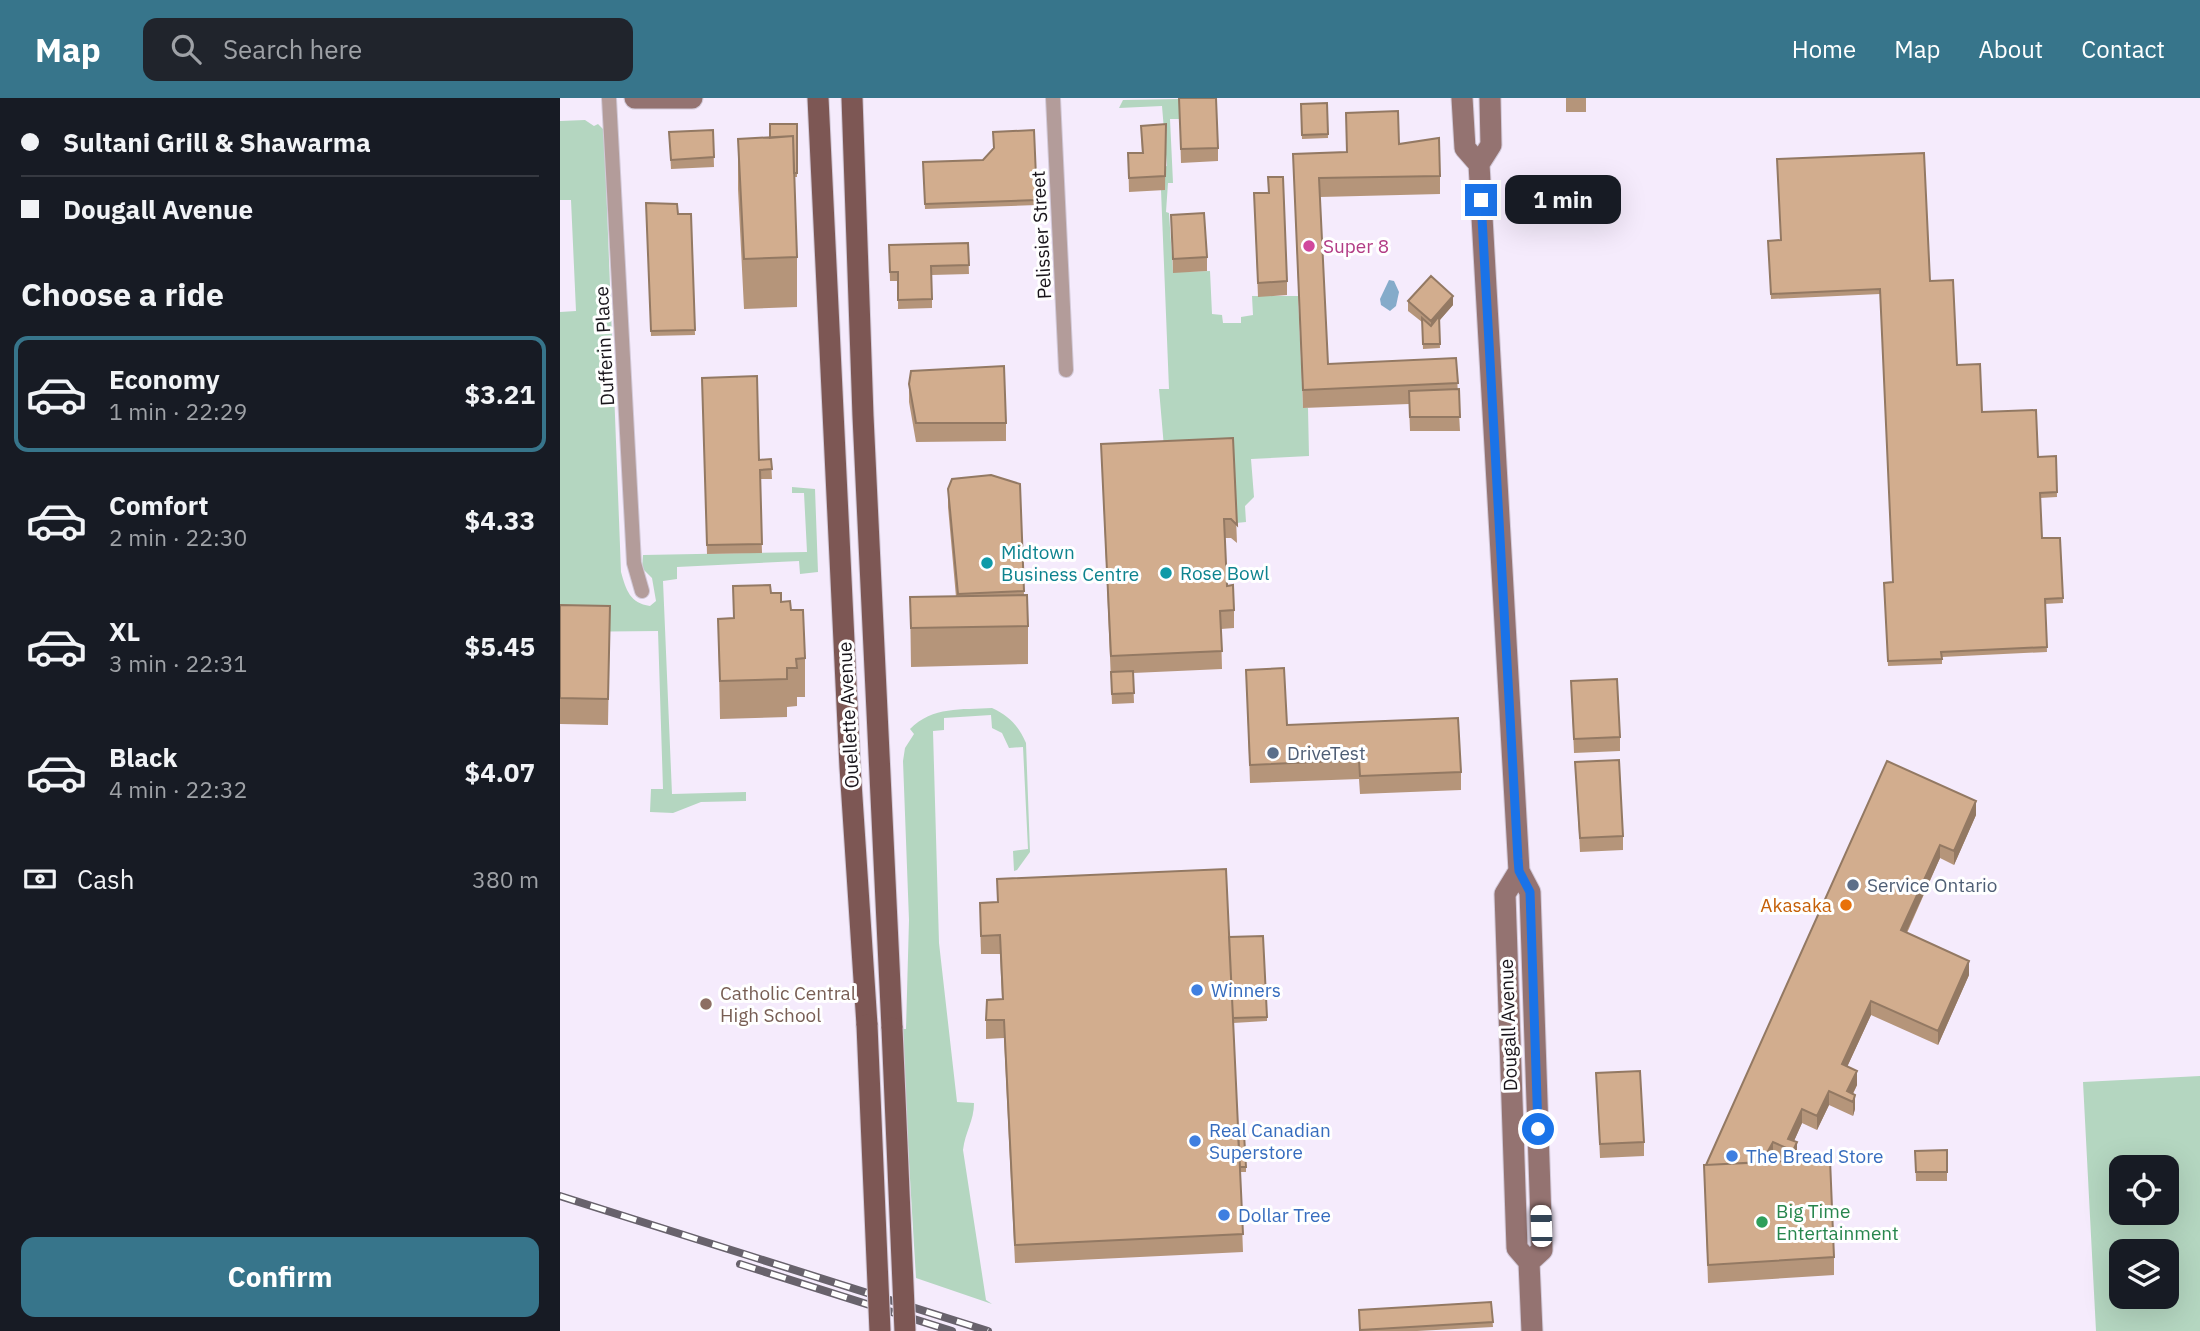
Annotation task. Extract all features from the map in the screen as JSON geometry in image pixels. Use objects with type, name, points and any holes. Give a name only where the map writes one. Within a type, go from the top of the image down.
[{"type":"main road","name":"Ouellette Avenue","points":[[818,98],[850,767],[867,1026],[880,1331]]},
{"type":"main road","name":"Ouellette Avenue","points":[[852,98],[864,429],[905,1331]]},
{"type":"street","name":"Dufferin Place","points":[[610,98],[634,563],[642,591]]},
{"type":"street","points":[[635,98],[692,98]]},
{"type":"street","name":"Pelissier Street","points":[[1053,98],[1066,370]]},
{"type":"street","name":"Dougall Avenue","points":[[1462,98],[1465,148],[1479,164]]},
{"type":"street","name":"Dougall Avenue","points":[[1490,98],[1491,145],[1479,164],[1519,871],[1530,892],[1542,1250],[1528,1262],[1532,1331]]},
{"type":"green space","points":[[1179,99],[1179,119],[1170,119],[1173,183],[1168,183],[1166,212],[1169,213],[1173,272],[1210,271],[1212,314],[1222,315],[1223,323],[1241,323],[1241,317],[1253,315],[1252,296],[1298,296],[1303,408],[1308,408],[1309,456],[1251,459],[1254,497],[1245,506],[1246,522],[1236,523],[1165,459],[1159,389],[1169,389],[1161,190],[1165,189],[1163,167],[1167,166],[1162,106],[1119,108],[1123,100]]},
{"type":"green space","points":[[585,120],[594,126],[598,124],[604,130],[621,572],[630,595],[638,602],[650,606],[656,601],[652,578],[642,568],[643,555],[807,552],[804,493],[792,493],[792,487],[815,489],[818,572],[800,574],[799,561],[677,567],[677,579],[663,581],[672,794],[746,792],[746,801],[701,802],[673,813],[650,812],[651,789],[663,789],[658,631],[560,632],[560,312],[576,311],[571,200],[560,200],[560,121]]},
{"type":"green space","points":[[992,708],[1012,722],[1026,743],[1030,852],[1017,870],[1014,871],[1013,851],[1028,849],[1023,747],[1009,748],[1002,733],[992,728],[991,715],[944,718],[944,730],[933,731],[939,943],[957,1102],[974,1103],[963,1150],[986,1300],[992,1304],[916,1278],[901,1029],[906,1029],[909,920],[903,761],[905,748],[914,734],[910,729],[928,716],[938,713],[958,709]]},
{"type":"green space","points":[[2200,1076],[2200,1331],[2096,1331],[2083,1082]]},
{"type":"water","points":[[1389,280],[1394,281],[1399,292],[1396,306],[1390,311],[1381,305],[1380,299]]},
{"type":"building","points":[[1179,98],[1216,98],[1218,148],[1181,149]]},
{"type":"building","points":[[1327,103],[1328,134],[1302,135],[1301,104]]},
{"type":"building","name":"Super 8","points":[[1398,111],[1399,144],[1439,138],[1440,176],[1319,178],[1328,364],[1456,358],[1458,383],[1303,390],[1293,154],[1347,152],[1346,113]]},
{"type":"building","points":[[770,124],[797,124],[797,173],[794,173],[793,136],[770,138]]},
{"type":"building","points":[[1166,124],[1165,176],[1129,178],[1128,153],[1143,153],[1141,126]]},
{"type":"building","points":[[713,130],[714,157],[671,160],[669,132]]},
{"type":"building","points":[[1034,130],[1037,200],[925,204],[923,162],[983,160],[994,148],[993,132]]},
{"type":"building","points":[[793,136],[797,257],[744,259],[738,139]]},
{"type":"building","points":[[1924,153],[1930,281],[1953,280],[1957,365],[1980,364],[1982,412],[2036,410],[2038,457],[2056,456],[2057,492],[2040,493],[2042,538],[2060,538],[2063,598],[2045,599],[2047,647],[1941,652],[1942,659],[1888,661],[1884,583],[1893,582],[1880,289],[1771,294],[1768,241],[1781,240],[1777,159]]},
{"type":"building","points":[[1268,177],[1283,177],[1287,281],[1258,283],[1254,193],[1269,193]]},
{"type":"building","points":[[646,203],[677,204],[678,214],[691,214],[695,330],[651,331]]},
{"type":"building","points":[[1204,213],[1207,257],[1173,259],[1171,215]]},
{"type":"building","points":[[968,243],[969,265],[931,266],[932,299],[898,300],[898,272],[890,272],[889,245]]},
{"type":"building","points":[[1431,276],[1453,296],[1431,321],[1408,301]]},
{"type":"building","points":[[1439,316],[1440,344],[1423,344],[1422,318],[1431,326]]},
{"type":"building","points":[[1004,366],[1006,423],[916,423],[909,384],[911,371]]},
{"type":"building","points":[[757,376],[759,460],[771,459],[772,469],[760,470],[762,544],[707,545],[702,378]]},
{"type":"building","points":[[1459,389],[1460,417],[1410,417],[1409,391]]},
{"type":"building","name":"Rose Bowl","points":[[1233,438],[1237,525],[1231,519],[1224,519],[1227,586],[1233,585],[1234,610],[1220,611],[1222,651],[1111,656],[1101,444]]},
{"type":"building","name":"Midtown Business Centre","points":[[991,475],[1020,484],[1024,591],[958,594],[948,489],[952,479]]},
{"type":"building","points":[[770,585],[771,593],[781,593],[781,602],[790,601],[791,610],[803,610],[805,658],[796,659],[797,668],[787,668],[787,679],[720,681],[718,619],[734,618],[733,586]]},
{"type":"building","points":[[1027,595],[1028,626],[911,628],[910,597]]},
{"type":"building","points":[[560,605],[610,606],[608,699],[560,698]]},
{"type":"building","points":[[1284,668],[1287,725],[1458,718],[1461,772],[1360,776],[1359,760],[1250,765],[1246,670]]},
{"type":"building","points":[[1133,671],[1134,693],[1112,694],[1111,672]]},
{"type":"building","points":[[1617,679],[1620,737],[1574,739],[1571,681]]},
{"type":"building","points":[[1619,760],[1623,836],[1580,838],[1575,762]]},
{"type":"building","points":[[1887,761],[1976,801],[1954,851],[1940,845],[1901,930],[1969,961],[1938,1031],[1871,1001],[1842,1064],[1857,1071],[1847,1091],[1855,1095],[1853,1102],[1829,1091],[1817,1116],[1802,1109],[1788,1139],[1797,1142],[1793,1151],[1773,1142],[1762,1162],[1706,1165]]},
{"type":"building","points":[[1226,869],[1243,1234],[1015,1245],[1004,1020],[986,1020],[987,1000],[1003,999],[1000,935],[981,936],[980,903],[998,902],[997,879]]},
{"type":"building","points":[[1263,936],[1267,1017],[1233,1018],[1229,937]]},
{"type":"building","points":[[1640,1071],[1644,1142],[1600,1144],[1596,1073]]},
{"type":"building","points":[[1238,1134],[1244,1134],[1246,1167],[1240,1167]]},
{"type":"building","points":[[1947,1150],[1947,1172],[1916,1172],[1915,1151]]},
{"type":"building","name":"Big Time Entertainment","points":[[1830,1159],[1834,1257],[1708,1265],[1704,1165]]},
{"type":"building","points":[[1491,1302],[1493,1322],[1360,1330],[1359,1310]]},
{"type":"railway","points":[[560,1196],[988,1331]]},
{"type":"railway","points":[[740,1264],[952,1331]]},
{"type":"place","name":"Super 8","points":[[1309,246]]},
{"type":"place","name":"Midtown Business Centre","points":[[987,563]]},
{"type":"place","name":"Rose Bowl","points":[[1166,573]]},
{"type":"place","name":"DriveTest","points":[[1273,753]]},
{"type":"place","name":"Service Ontario","points":[[1853,885]]},
{"type":"place","name":"Akasaka","points":[[1846,905]]},
{"type":"place","name":"Winners","points":[[1197,990]]},
{"type":"place","name":"Catholic Central High School","points":[[706,1004]]},
{"type":"place","name":"Real Canadian Superstore","points":[[1195,1141]]},
{"type":"place","name":"The Bread Store","points":[[1732,1156]]},
{"type":"place","name":"Dollar Tree","points":[[1224,1215]]},
{"type":"place","name":"Big Time Entertainment","points":[[1762,1222]]},
{"type":"route","points":[[1481,200],[1518,859],[1519,871],[1530,892],[1538,1129]]}]
